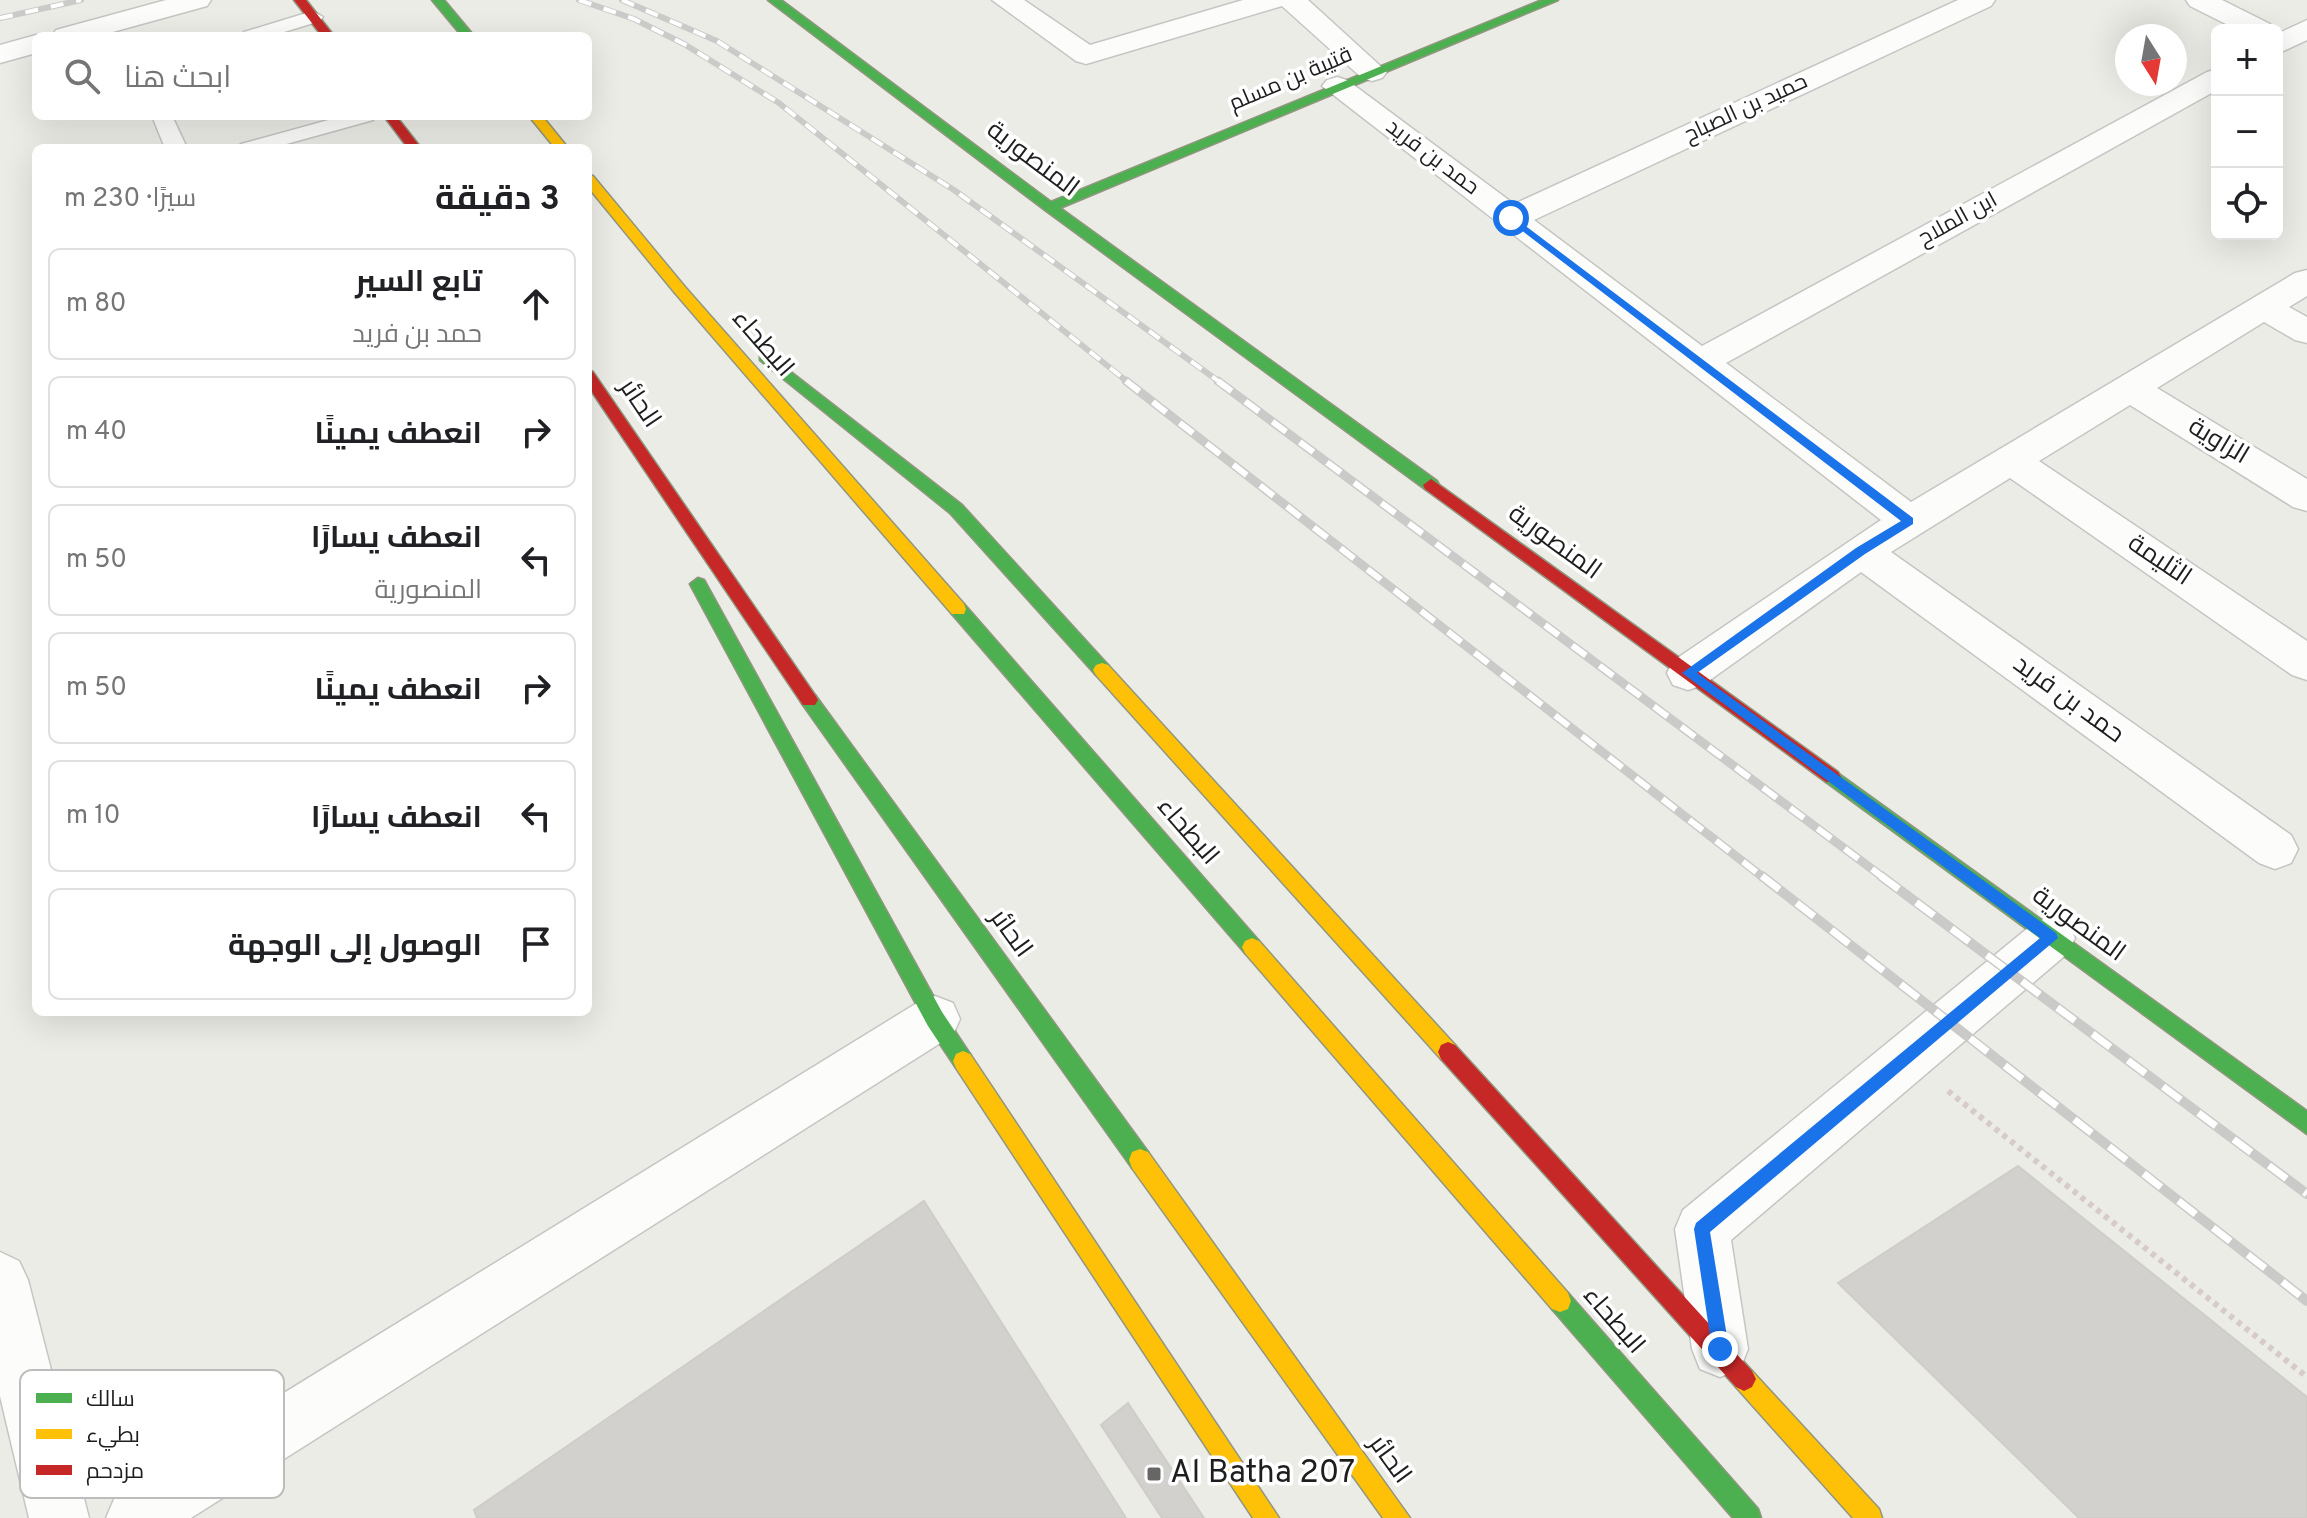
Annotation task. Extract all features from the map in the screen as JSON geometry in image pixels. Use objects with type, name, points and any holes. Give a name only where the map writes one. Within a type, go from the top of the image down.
[{"type":"main road","points":[[300,0],[325,32]]},
{"type":"main road","points":[[438,0],[465,32]]},
{"type":"main road","name":"المنصورية","points":[[774,0],[1050,207],[2307,1124]]},
{"type":"main road","name":"قتيبة بن مسلم","points":[[1050,207],[1545,1]]},
{"type":"main road","points":[[393,120],[412,144]]},
{"type":"main road","points":[[538,120],[559,144]]},
{"type":"main road","name":"البطحاء","points":[[592,184],[680,290],[1749,1518]]},
{"type":"main road","points":[[680,290],[956,509],[1870,1518]]},
{"type":"main road","name":"الحائر","points":[[592,381],[769,644],[1398,1518]]},
{"type":"main road","points":[[592,389],[663,520]]},
{"type":"main road","points":[[686,562],[935,1019],[1267,1518]]},
{"type":"street","points":[[81,32],[197,0]]},
{"type":"street","points":[[1006,0],[1086,55],[1273,0]]},
{"type":"street","points":[[1291,0],[1372,72]]},
{"type":"street","name":"حميد بن الصباح","points":[[1511,218],[1981,0]]},
{"type":"street","points":[[2200,0],[2285,40]]},
{"type":"street","points":[[0,54],[32,45]]},
{"type":"street","name":"ابن الملاح","points":[[1700,362],[2211,81]]},
{"type":"street","name":"حمد بن فريد","points":[[1337,86],[1909,521]]},
{"type":"street","points":[[1688,673],[1861,551],[2307,281]]},
{"type":"street","points":[[2264,307],[2307,332]]},
{"type":"street","name":"الزاوية","points":[[2130,388],[2307,497]]},
{"type":"street","name":"الثليمة","points":[[2011,460],[2307,663]]},
{"type":"street","name":"حمد بن فريد","points":[[1861,551],[2275,849]]},
{"type":"street","points":[[1720,1349],[1702,1229],[2051,938]]},
{"type":"street","points":[[284,1426],[935,1019]]},
{"type":"street","points":[[0,1280],[22,1370]]},
{"type":"street","points":[[54,1498],[59,1518]]},
{"type":"street","points":[[136,1518],[168,1498]]},
{"type":"lane","points":[[264,32],[313,17]]},
{"type":"lane","points":[[164,120],[174,144]]},
{"type":"lane","points":[[263,144],[351,120]]},
{"type":"path","points":[[1906,1059],[2307,1377]]},
{"type":"building","points":[[2018,1166],[2307,1397],[2307,1518],[2079,1518],[1838,1283]]},
{"type":"building","points":[[924,1201],[1126,1518],[477,1518],[474,1510]]},
{"type":"building","points":[[1128,1403],[1204,1518],[1162,1518],[1101,1425]]},
{"type":"railway","points":[[0,18],[81,0]]},
{"type":"railway","points":[[579,0],[634,19],[684,44],[779,103],[1129,383]]},
{"type":"railway","points":[[622,0],[717,41],[954,190],[1221,383]]},
{"type":"railway","points":[[1126,381],[1764,878]]},
{"type":"railway","points":[[1218,381],[1884,878]]},
{"type":"railway","points":[[1762,876],[2307,1301]]},
{"type":"railway","points":[[1881,876],[2307,1194]]},
{"type":"traffic: fast","points":[[438,0],[465,32]]},
{"type":"traffic: fast","points":[[774,0],[1050,207],[1431,485]]},
{"type":"traffic: fast","points":[[1050,207],[1552,0]]},
{"type":"traffic: fast","points":[[765,357],[956,509],[1102,670]]},
{"type":"traffic: fast","points":[[698,584],[935,1019],[963,1061]]},
{"type":"traffic: fast","points":[[958,609],[1252,947]]},
{"type":"traffic: fast","points":[[809,700],[1140,1160]]},
{"type":"traffic: fast","points":[[1832,777],[2307,1124]]},
{"type":"traffic: fast","points":[[1560,1301],[1749,1518]]},
{"type":"traffic: slow","points":[[538,120],[559,144]]},
{"type":"traffic: slow","points":[[592,184],[680,290],[958,609]]},
{"type":"traffic: slow","points":[[1102,670],[1448,1052]]},
{"type":"traffic: slow","points":[[1252,947],[1560,1301]]},
{"type":"traffic: slow","points":[[963,1061],[1267,1518]]},
{"type":"traffic: slow","points":[[1140,1160],[1398,1518]]},
{"type":"traffic: slow","points":[[1744,1379],[1870,1518]]},
{"type":"traffic: jam","points":[[300,0],[325,32]]},
{"type":"traffic: jam","points":[[393,120],[412,144]]},
{"type":"traffic: jam","points":[[592,381],[809,700]]},
{"type":"traffic: jam","points":[[1431,485],[1832,777]]},
{"type":"traffic: jam","points":[[1448,1052],[1744,1379]]},
{"type":"place","name":"Al Batha 207","points":[[1154,1474]]},
{"type":"route","points":[[1511,218],[1909,521],[1861,551],[1688,673],[2051,938],[1702,1229],[1720,1349]]}]
